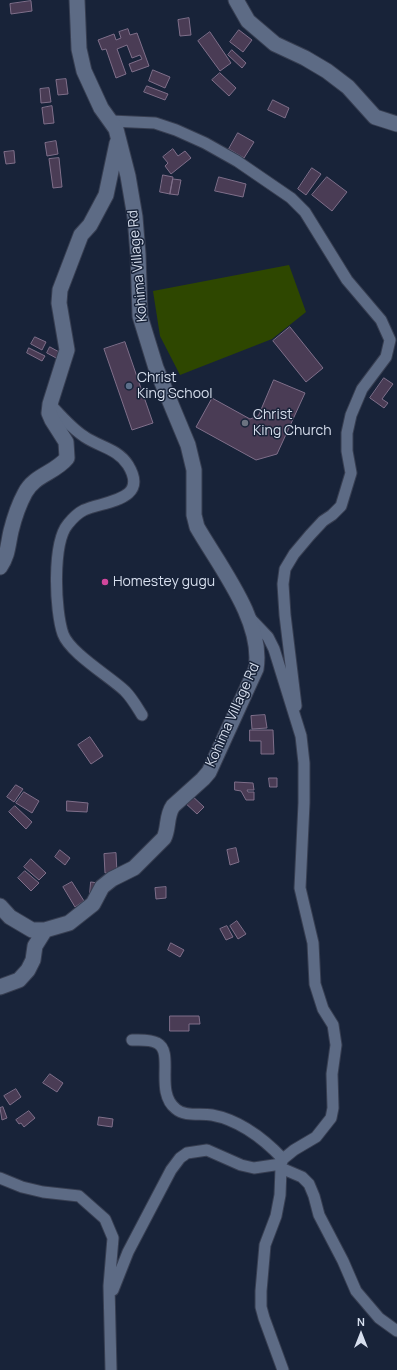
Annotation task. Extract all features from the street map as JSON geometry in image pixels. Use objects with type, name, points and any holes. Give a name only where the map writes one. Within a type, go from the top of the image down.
[{"type":"main road","name":"Kohima Village Rd","points":[[0,906],[10,917],[32,930],[44,930],[69,923],[93,904],[102,887],[112,879],[134,868],[164,838],[167,832],[169,811],[172,806],[209,772],[256,669],[258,657],[248,617],[197,527],[194,515],[194,470],[188,445],[156,368],[140,316],[135,217],[128,176],[117,140],[116,129],[97,101],[84,71],[79,49],[77,0]]},
{"type":"main road","points":[[236,0],[248,21],[275,44],[305,58],[327,71],[348,87],[375,117],[397,124]]},
{"type":"main road","points":[[0,567],[5,560],[11,530],[25,493],[33,482],[62,465],[67,458],[66,442],[52,420],[50,413],[50,404],[67,350],[59,303],[60,290],[81,235],[90,225],[106,196],[117,140]]},
{"type":"main road","points":[[0,987],[19,980],[28,970],[33,960],[35,946],[44,930]]},
{"type":"street","points":[[111,121],[155,123],[176,130],[205,143],[237,161],[291,198],[305,212],[347,280],[380,320],[390,340],[386,357],[362,389],[351,415],[347,433],[347,451],[351,473],[341,506],[310,535],[294,554],[286,570],[283,584],[298,725],[304,763],[304,803],[300,888],[313,943],[316,984],[323,1008],[333,1025],[336,1045],[332,1074],[333,1108],[331,1118],[316,1136],[294,1150],[282,1164],[279,1202],[265,1245],[261,1307],[283,1370]]},
{"type":"street","points":[[50,404],[61,417],[85,437],[120,455],[131,473],[132,487],[127,495],[109,504],[82,511],[67,524],[63,532],[58,552],[57,604],[63,633],[66,640],[80,654],[124,690],[132,698],[142,715]]},
{"type":"street","points":[[248,617],[268,637],[274,649],[288,698],[298,725]]},
{"type":"street","points":[[132,1040],[152,1041],[158,1043],[163,1049],[165,1059],[165,1092],[171,1105],[177,1110],[183,1113],[223,1117],[240,1125],[260,1138],[282,1164],[302,1177],[309,1184],[319,1215],[343,1261],[356,1291],[379,1318],[397,1331]]},
{"type":"street","points":[[109,1300],[128,1252],[171,1170],[180,1158],[187,1153],[206,1150],[241,1165],[254,1168],[282,1164]]},
{"type":"street","points":[[0,1178],[22,1187],[43,1192],[79,1196],[105,1219],[113,1238],[109,1300],[111,1370]]},
{"type":"green space","points":[[289,265],[306,312],[272,339],[180,375],[160,336],[153,291]]},
{"type":"building","points":[[31,1],[32,11],[11,14],[10,4]]},
{"type":"building","points":[[189,18],[191,35],[180,36],[178,20]]},
{"type":"building","points":[[128,29],[130,35],[137,33],[149,66],[132,72],[129,64],[142,59],[140,55],[132,58],[127,45],[117,49],[126,74],[116,78],[106,49],[102,50],[98,40],[114,34],[116,40],[121,38],[119,32]]},
{"type":"building","points":[[239,30],[252,40],[243,52],[230,42]]},
{"type":"building","points":[[210,32],[231,63],[220,71],[198,41]]},
{"type":"building","points":[[232,50],[246,63],[242,68],[228,55]]},
{"type":"building","points":[[153,70],[170,77],[165,88],[149,81]]},
{"type":"building","points":[[220,73],[236,88],[229,96],[212,80]]},
{"type":"building","points":[[66,79],[68,94],[58,95],[56,80]]},
{"type":"building","points":[[147,86],[168,94],[165,100],[144,92]]},
{"type":"building","points":[[49,88],[51,102],[41,103],[40,89]]},
{"type":"building","points":[[273,100],[289,108],[285,118],[268,110]]},
{"type":"building","points":[[52,106],[54,123],[44,124],[42,108]]},
{"type":"building","points":[[238,133],[254,142],[244,158],[229,149]]},
{"type":"building","points":[[56,141],[58,154],[47,156],[45,143]]},
{"type":"building","points":[[173,149],[178,156],[185,151],[191,158],[171,174],[165,166],[168,163],[163,157]]},
{"type":"building","points":[[14,151],[15,163],[6,164],[4,152]]},
{"type":"building","points":[[59,158],[62,187],[53,188],[49,159]]},
{"type":"building","points":[[312,168],[321,174],[306,195],[298,189]]},
{"type":"building","points":[[163,175],[173,177],[170,194],[160,192]]},
{"type":"building","points":[[219,177],[246,184],[243,197],[215,191]]},
{"type":"building","points":[[327,177],[347,192],[332,211],[312,195]]},
{"type":"building","points":[[173,179],[181,180],[178,195],[170,194]]},
{"type":"building","points":[[290,327],[323,368],[306,382],[273,341]]},
{"type":"building","points":[[35,337],[46,342],[42,350],[31,344]]},
{"type":"building","name":"Christ King School","points":[[125,342],[153,423],[132,430],[104,349]]},
{"type":"building","points":[[50,347],[61,353],[58,359],[47,353]]},
{"type":"building","points":[[29,348],[45,356],[42,361],[27,353]]},
{"type":"building","points":[[384,378],[393,384],[382,399],[388,403],[384,408],[370,398]]},
{"type":"building","name":"Christ King Church","points":[[274,380],[305,393],[277,454],[256,460],[196,427],[212,398],[250,419],[258,416]]},
{"type":"building","points":[[265,715],[267,728],[252,729],[251,716]]},
{"type":"building","points":[[250,730],[273,730],[274,754],[261,754],[261,741],[250,741]]},
{"type":"building","points":[[90,737],[103,756],[91,764],[78,745]]},
{"type":"building","points":[[269,778],[277,778],[277,787],[270,787]]},
{"type":"building","points":[[235,782],[253,783],[254,790],[247,790],[248,792],[254,792],[254,800],[246,800],[241,791],[235,790]]},
{"type":"building","points":[[16,785],[23,789],[14,802],[7,797]]},
{"type":"building","points":[[24,792],[39,801],[32,813],[16,803]]},
{"type":"building","points":[[189,793],[204,807],[197,814],[182,800]]},
{"type":"building","points":[[67,801],[88,803],[87,812],[67,811]]},
{"type":"building","points":[[15,806],[32,822],[26,829],[9,812]]},
{"type":"building","points":[[236,848],[239,862],[230,865],[227,850]]},
{"type":"building","points":[[60,850],[70,858],[65,865],[55,857]]},
{"type":"building","points":[[116,853],[117,873],[105,873],[104,854]]},
{"type":"building","points":[[31,859],[46,873],[39,880],[24,867]]},
{"type":"building","points":[[25,871],[39,883],[31,891],[18,878]]},
{"type":"building","points":[[72,882],[84,901],[75,907],[63,887]]},
{"type":"building","points":[[91,882],[98,883],[96,896],[90,894]]},
{"type":"building","points":[[166,887],[166,898],[156,899],[155,888]]},
{"type":"building","points":[[237,921],[246,934],[238,939],[230,926]]},
{"type":"building","points":[[227,926],[233,937],[226,940],[220,929]]},
{"type":"building","points":[[171,943],[184,950],[180,957],[168,950]]},
{"type":"building","points":[[170,1016],[199,1016],[200,1024],[189,1024],[189,1031],[170,1031]]},
{"type":"building","points":[[50,1074],[63,1083],[57,1092],[43,1083]]},
{"type":"building","points":[[16,1089],[21,1097],[10,1105],[4,1096]]},
{"type":"building","points":[[3,1107],[7,1118],[2,1120],[0,1108]]},
{"type":"building","points":[[29,1111],[35,1118],[24,1127],[16,1120]]},
{"type":"building","points":[[99,1117],[113,1119],[112,1127],[98,1125]]},
{"type":"place","name":"Christ King School","points":[[129,386]]},
{"type":"place","name":"Christ King Church","points":[[245,423]]},
{"type":"place","name":"Homestey gugu","points":[[105,582]]}]
